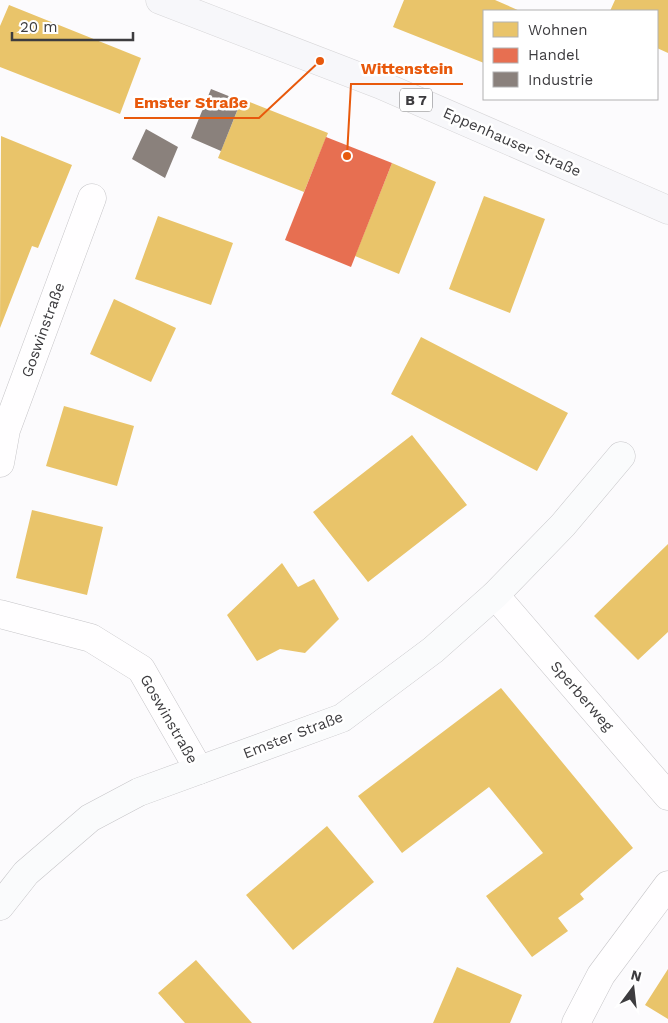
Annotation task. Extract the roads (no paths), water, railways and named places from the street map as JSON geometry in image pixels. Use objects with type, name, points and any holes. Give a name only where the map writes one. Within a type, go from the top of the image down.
[{"type":"main road","name":"Eppenhauser Straße","points":[[160,0],[381,85],[668,210]]},
{"type":"street","name":"Goswinstraße","points":[[0,464],[6,430],[92,198]]},
{"type":"street","name":"Emster Straße","points":[[0,906],[26,872],[90,818],[139,792],[342,718],[433,650],[495,595],[563,525],[622,456]]},
{"type":"street","name":"Sperberweg","points":[[495,595],[668,796]]},
{"type":"street","name":"Goswinstraße","points":[[0,614],[91,638],[141,669],[199,770]]},
{"type":"street","points":[[576,1023],[601,975],[668,885]]},
{"type":"place","name":"Emster Straße","points":[[320,61]]},
{"type":"place","name":"Wittenstein","points":[[347,156]]}]
